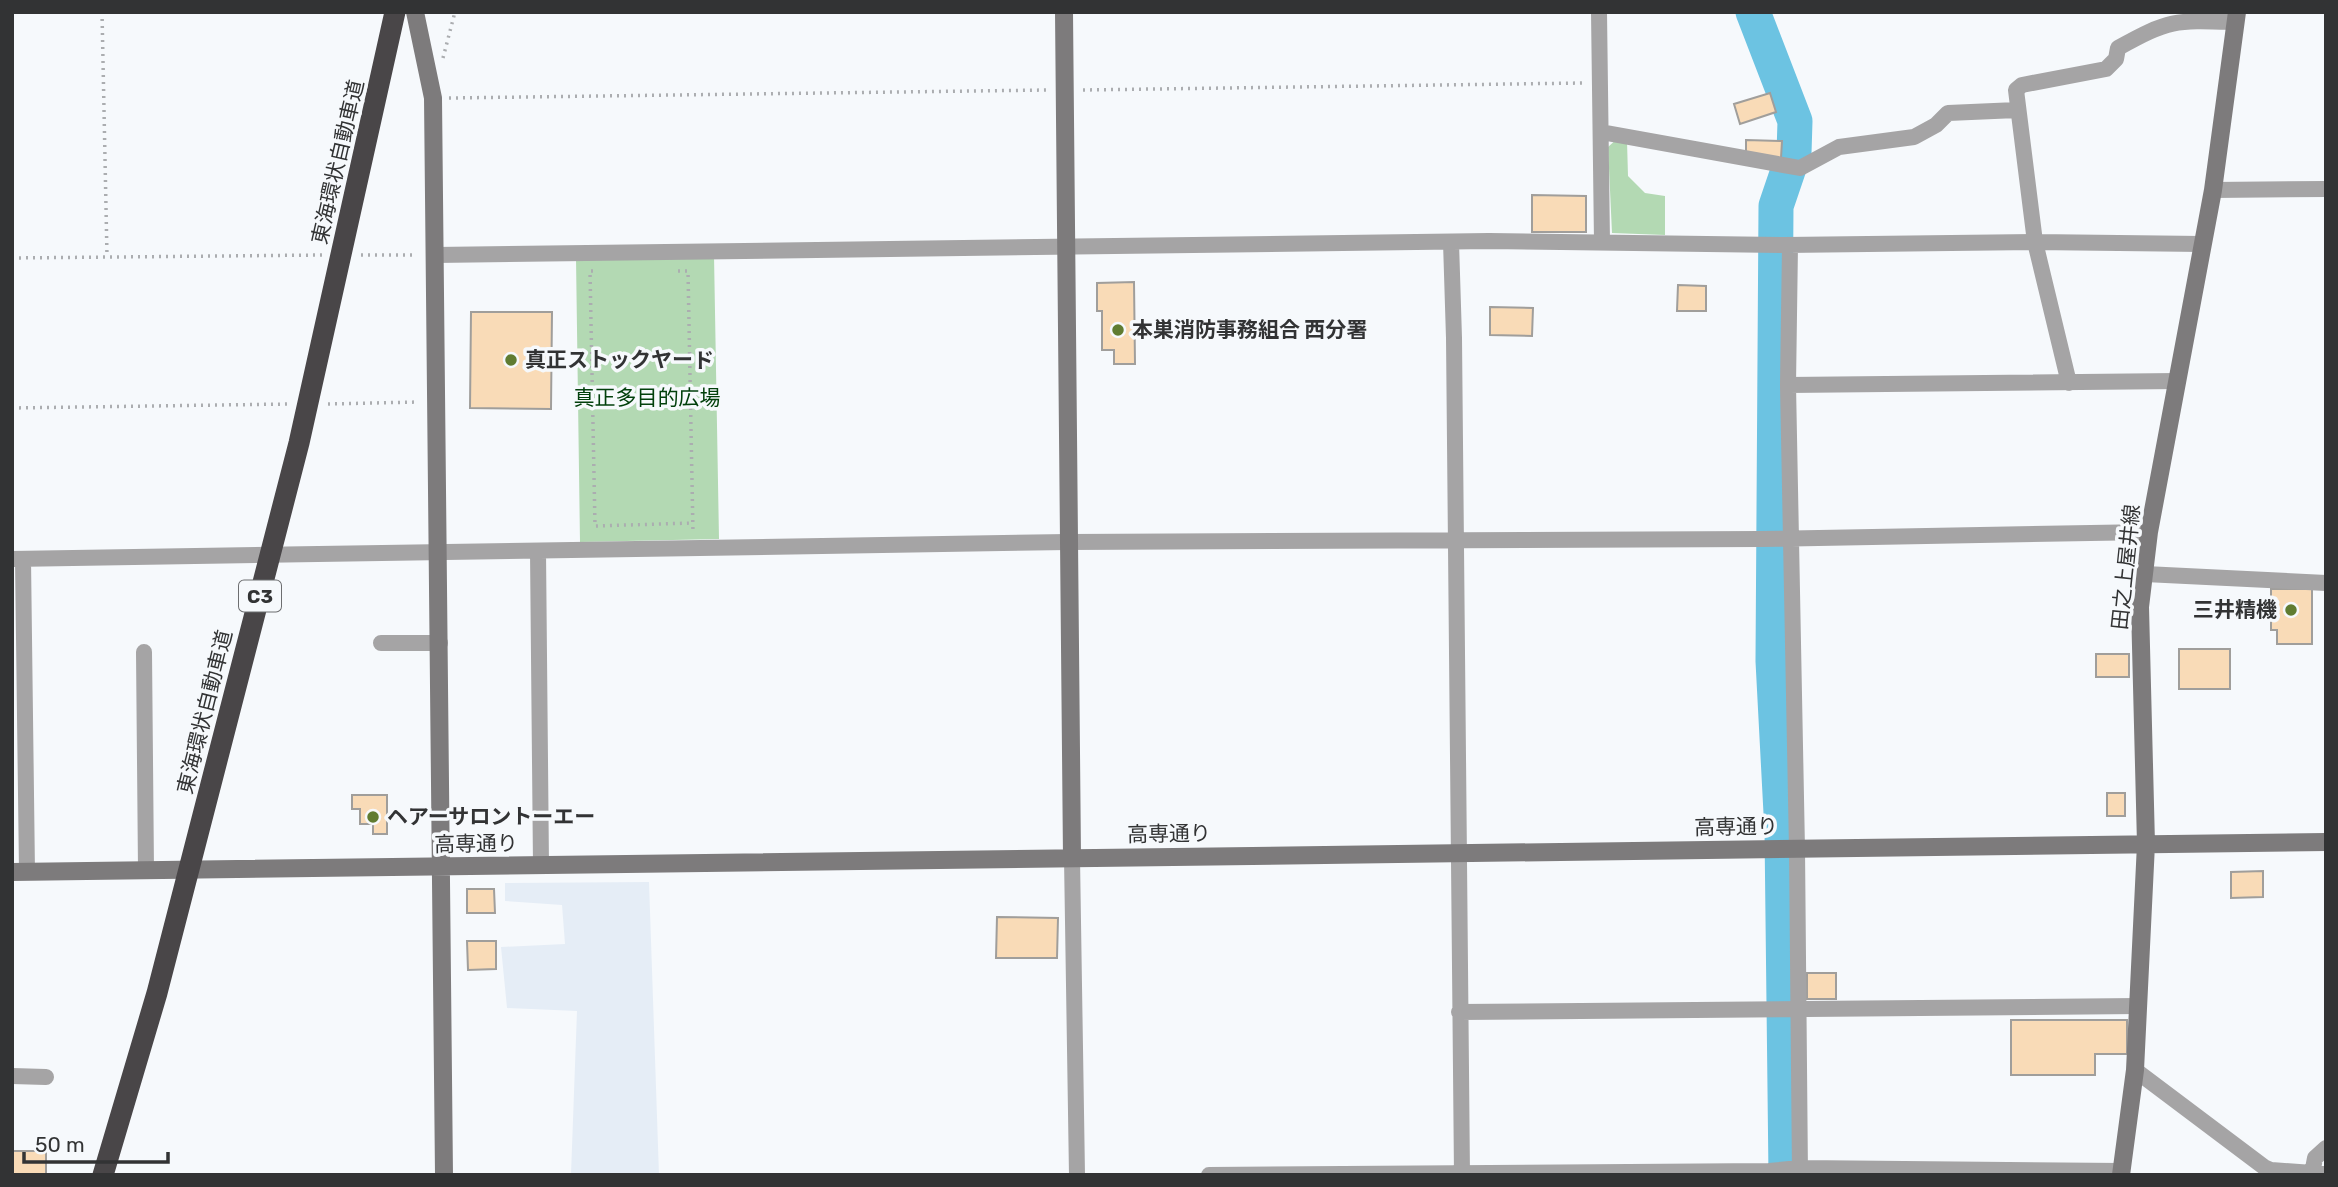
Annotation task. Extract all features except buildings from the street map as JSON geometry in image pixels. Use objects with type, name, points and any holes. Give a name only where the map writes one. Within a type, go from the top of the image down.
[{"type":"highway","name":"東海環状自動車道","points":[[103,1175],[164,967],[296,456],[395,12]]},
{"type":"street","points":[[415,12],[431,89],[440,553],[444,1175]]},
{"type":"street","points":[[1064,12],[1077,1175]]},
{"type":"street","points":[[1599,12],[1602,242]]},
{"type":"street","points":[[2069,383],[2035,242],[2028,167],[2016,90],[2022,85],[2105,69],[2116,60],[2118,48],[2160,24],[2179,20],[2236,17]]},
{"type":"street","name":"田之上屋井線","points":[[2121,1173],[2135,1070],[2146,844],[2140,607],[2149,532],[2213,190],[2236,17]]},
{"type":"street","points":[[1601,132],[1800,167],[1839,148],[1914,137],[1937,125],[1948,113],[2017,110]]},
{"type":"street","points":[[2213,190],[2326,189]]},
{"type":"street","points":[[435,255],[1451,242],[1767,245],[2035,242],[2202,244]]},
{"type":"street","points":[[1451,242],[1462,1173]]},
{"type":"street","points":[[1788,245],[1800,1171]]},
{"type":"street","points":[[1788,385],[2177,382]]},
{"type":"street","points":[[20,872],[18,559],[1068,542],[1790,538],[2149,532]]},
{"type":"street","points":[[538,551],[541,866]]},
{"type":"street","points":[[2145,574],[2326,583]]},
{"type":"street","points":[[381,643],[440,643]]},
{"type":"street","points":[[144,652],[146,870]]},
{"type":"street","name":"高専通り","points":[[20,872],[2326,842]]},
{"type":"street","points":[[1459,1012],[2138,1006]]},
{"type":"street","points":[[2135,1070],[2262,1171],[2319,1174],[2315,1158],[2326,1148]]},
{"type":"street","points":[[12,1076],[46,1077]]},
{"type":"street","points":[[1209,1175],[1769,1171],[2121,1173]]},
{"type":"path","points":[[103,12],[107,257]]},
{"type":"path","points":[[455,12],[447,52],[431,89],[1065,90],[1600,83]]},
{"type":"path","points":[[12,258],[328,255]]},
{"type":"path","points":[[355,255],[435,255]]},
{"type":"path","points":[[602,271],[590,271],[595,526],[693,523]]},
{"type":"path","points":[[676,271],[688,271],[692,549]]},
{"type":"path","points":[[328,404],[438,402]]},
{"type":"path","points":[[12,408],[300,404]]},
{"type":"shaded area","points":[[649,882],[659,1175],[571,1174],[577,1011],[507,1008],[501,947],[565,944],[562,905],[505,901],[505,883]]},
{"type":"green space","points":[[1618,138],[1627,141],[1628,176],[1645,193],[1665,196],[1665,235],[1612,233],[1608,147]]},
{"type":"green space","name":"真正多目的広場","points":[[714,255],[719,539],[580,542],[576,258]]},
{"type":"waterway","points":[[1753,12],[1795,121],[1794,153],[1776,206],[1773,661],[1782,832],[1786,1175]]},
{"type":"place","name":"本巣消防事務組合 西分署","points":[[1118,330]]},
{"type":"place","name":"真正ストックヤード","points":[[511,360]]},
{"type":"place","name":"三井精機","points":[[2291,610]]},
{"type":"place","name":"ヘアーサロントーエー","points":[[373,817]]}]
